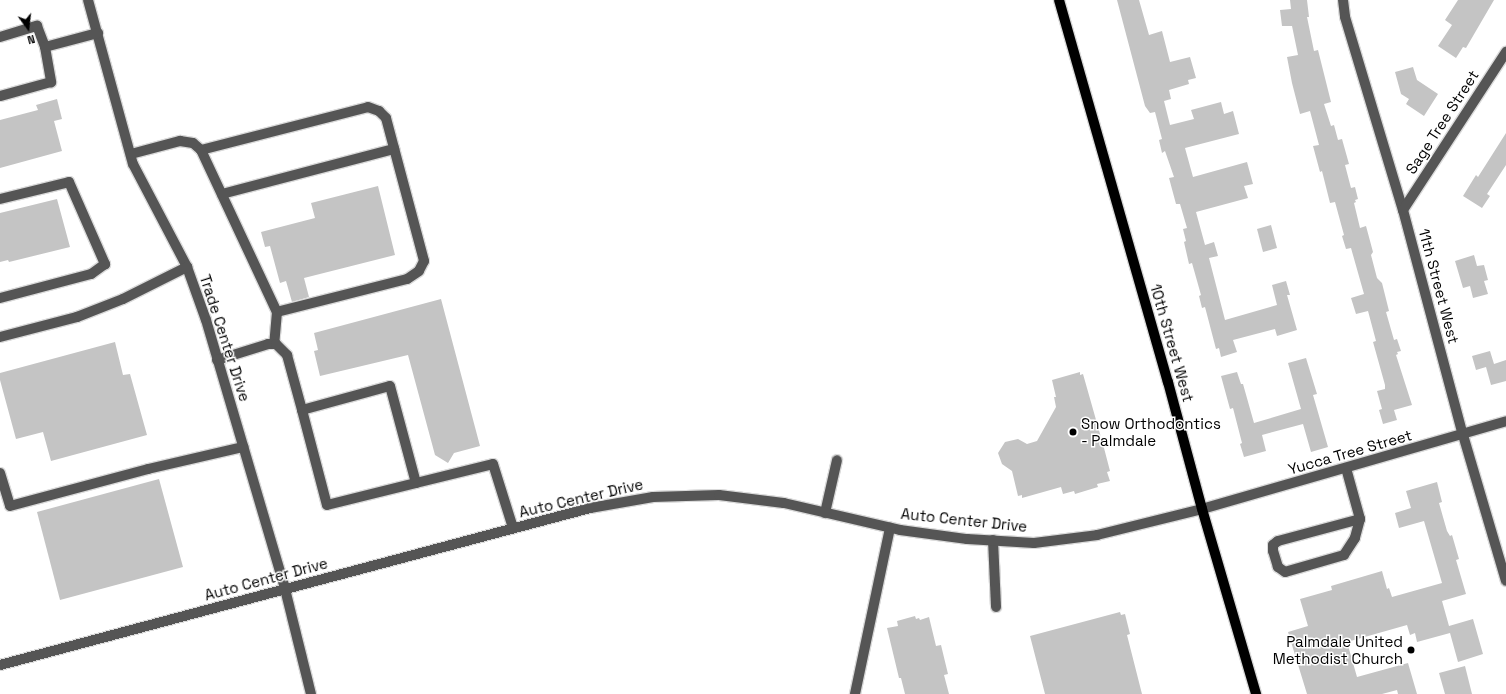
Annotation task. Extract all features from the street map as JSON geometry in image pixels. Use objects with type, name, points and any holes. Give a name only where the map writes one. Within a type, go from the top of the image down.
[{"type":"main road","name":"10th Street West","points":[[1059,0],[1168,382],[1202,509],[1256,694]]},
{"type":"street","name":"Trade Center Drive","points":[[88,0],[133,164],[187,267],[206,320],[285,589],[311,694]]},
{"type":"street","name":"11th Street West","points":[[1343,0],[1345,17],[1403,210],[1463,435],[1506,581]]},
{"type":"street","points":[[0,37],[37,26],[45,47],[51,82],[0,96]]},
{"type":"street","points":[[45,47],[98,33]]},
{"type":"street","name":"Sage Tree Street","points":[[1403,210],[1506,52]]},
{"type":"street","points":[[201,150],[368,107],[379,111],[386,118],[424,261],[419,271],[408,280],[276,312]]},
{"type":"street","points":[[131,154],[180,141],[193,143],[201,150],[276,312],[274,344]]},
{"type":"street","points":[[222,194],[394,149]]},
{"type":"street","points":[[0,199],[69,182],[105,264],[91,274],[0,298]]},
{"type":"street","points":[[0,337],[77,317],[123,299],[187,267]]},
{"type":"street","points":[[218,360],[274,344]]},
{"type":"street","points":[[274,344],[287,355],[327,505],[493,464],[513,528]]},
{"type":"street","points":[[302,410],[390,386],[416,483]]},
{"type":"street","name":"Yucca Tree Street","points":[[1202,509],[1463,435],[1506,421]]},
{"type":"street","points":[[0,473],[10,506],[148,469],[243,447]]},
{"type":"street","points":[[825,512],[837,460]]},
{"type":"street","points":[[1346,468],[1360,519],[1355,538],[1344,555],[1285,572],[1278,567],[1273,551],[1273,545],[1278,541],[1360,519]]},
{"type":"street","name":"Auto Center Drive","points":[[0,665],[590,508],[653,497],[719,495],[784,503],[890,528],[967,539],[1034,542],[1098,535],[1202,509]]},
{"type":"street","points":[[855,694],[890,528]]},
{"type":"street","points":[[993,540],[996,607]]},
{"type":"building","points":[[1117,0],[1139,0],[1149,35],[1162,31],[1170,62],[1190,57],[1196,78],[1188,80],[1189,84],[1169,90],[1171,99],[1164,101],[1170,125],[1194,119],[1191,110],[1221,102],[1224,114],[1233,111],[1239,134],[1185,148],[1193,177],[1247,162],[1253,184],[1244,186],[1248,198],[1196,212],[1205,245],[1214,242],[1218,256],[1209,258],[1225,320],[1277,305],[1272,285],[1286,281],[1290,295],[1287,295],[1297,330],[1277,336],[1275,329],[1233,340],[1237,352],[1221,357],[1219,348],[1216,349],[1205,307],[1202,308],[1199,296],[1201,295],[1192,263],[1189,264],[1184,242],[1186,241],[1183,229],[1187,228],[1180,204],[1176,204],[1169,178],[1174,177],[1165,151],[1162,153],[1159,140],[1162,139],[1155,112],[1150,113],[1145,106]]},
{"type":"building","points":[[1290,0],[1307,0],[1309,17],[1307,17],[1314,51],[1318,50],[1331,102],[1324,104],[1331,126],[1334,125],[1338,140],[1342,139],[1349,164],[1345,165],[1351,188],[1355,187],[1358,199],[1355,200],[1356,202],[1354,203],[1360,228],[1366,226],[1373,252],[1371,255],[1377,278],[1382,283],[1389,311],[1386,312],[1394,340],[1397,339],[1401,351],[1397,352],[1398,354],[1396,355],[1412,405],[1394,410],[1397,420],[1383,424],[1379,410],[1382,409],[1377,391],[1385,389],[1385,385],[1373,342],[1376,341],[1368,311],[1356,314],[1351,298],[1364,294],[1351,248],[1346,249],[1342,236],[1344,235],[1335,202],[1330,203],[1322,171],[1320,172],[1313,146],[1319,145],[1310,111],[1300,114],[1292,83],[1287,57],[1298,55],[1292,26],[1282,26],[1280,10],[1291,9]]},
{"type":"building","points":[[1458,0],[1494,0],[1466,48],[1463,47],[1456,58],[1438,46],[1452,25],[1445,20]]},
{"type":"building","points":[[1413,67],[1417,80],[1438,94],[1424,116],[1406,104],[1409,99],[1401,94],[1395,72]]},
{"type":"building","points":[[57,99],[62,119],[54,121],[62,151],[0,168],[0,120],[38,110],[36,105]]},
{"type":"building","points":[[1506,133],[1506,165],[1487,194],[1490,196],[1482,208],[1463,196],[1476,175],[1478,177]]},
{"type":"building","points":[[378,186],[395,255],[304,278],[309,297],[292,302],[286,281],[280,283],[270,246],[265,247],[261,232],[315,218],[311,203]]},
{"type":"building","points":[[57,199],[70,247],[9,262],[8,260],[0,262],[0,213]]},
{"type":"building","points":[[1271,225],[1277,248],[1263,252],[1257,229]]},
{"type":"building","points":[[1474,255],[1477,266],[1484,265],[1488,280],[1484,281],[1488,294],[1473,298],[1470,286],[1463,288],[1455,261]]},
{"type":"building","points":[[441,299],[480,446],[454,453],[448,463],[435,455],[408,355],[320,376],[314,351],[318,350],[314,333]]},
{"type":"building","points":[[115,342],[123,375],[130,374],[147,435],[51,461],[43,432],[16,439],[0,380],[0,373]]},
{"type":"building","points":[[1490,351],[1494,364],[1506,360],[1506,381],[1491,385],[1486,367],[1476,370],[1472,356]]},
{"type":"building","points":[[1306,358],[1317,394],[1313,395],[1328,447],[1311,452],[1303,424],[1262,435],[1266,451],[1244,457],[1233,408],[1230,409],[1221,376],[1237,372],[1241,384],[1243,384],[1254,423],[1301,409],[1288,363]]},
{"type":"building","name":"Snow Orthodontics - Palmdale","points":[[1080,372],[1080,375],[1083,374],[1104,448],[1110,471],[1107,472],[1110,481],[1097,484],[1098,487],[1075,494],[1074,491],[1063,494],[1061,487],[1022,498],[1022,495],[1018,496],[1012,471],[1002,464],[998,453],[1005,442],[1018,439],[1027,444],[1037,441],[1056,407],[1054,397],[1056,397],[1052,380]]},
{"type":"building","points":[[159,479],[183,567],[60,600],[37,512]]},
{"type":"building","points":[[1437,482],[1442,502],[1439,503],[1447,531],[1450,536],[1452,535],[1459,559],[1456,560],[1466,594],[1442,601],[1449,626],[1473,619],[1483,654],[1458,662],[1450,633],[1417,642],[1415,633],[1410,635],[1407,625],[1347,642],[1357,677],[1408,663],[1417,694],[1398,694],[1397,690],[1382,694],[1307,694],[1288,632],[1308,626],[1300,599],[1332,590],[1331,586],[1382,571],[1387,589],[1389,588],[1392,597],[1442,583],[1424,521],[1399,528],[1395,513],[1411,508],[1406,491]]},
{"type":"building","points":[[1120,612],[1121,615],[1125,614],[1130,634],[1127,635],[1142,694],[1045,694],[1030,636]]},
{"type":"building","points":[[915,616],[916,619],[919,618],[920,620],[929,617],[936,646],[941,645],[948,674],[944,675],[949,694],[905,694],[901,678],[899,678],[887,628],[898,626],[897,621]]},
{"type":"building","points":[[1465,666],[1472,694],[1445,694],[1439,673]]},
{"type":"place","name":"Snow Orthodontics - Palmdale","points":[[1073,432]]},
{"type":"place","name":"Palmdale United Methodist Church","points":[[1411,650]]}]
